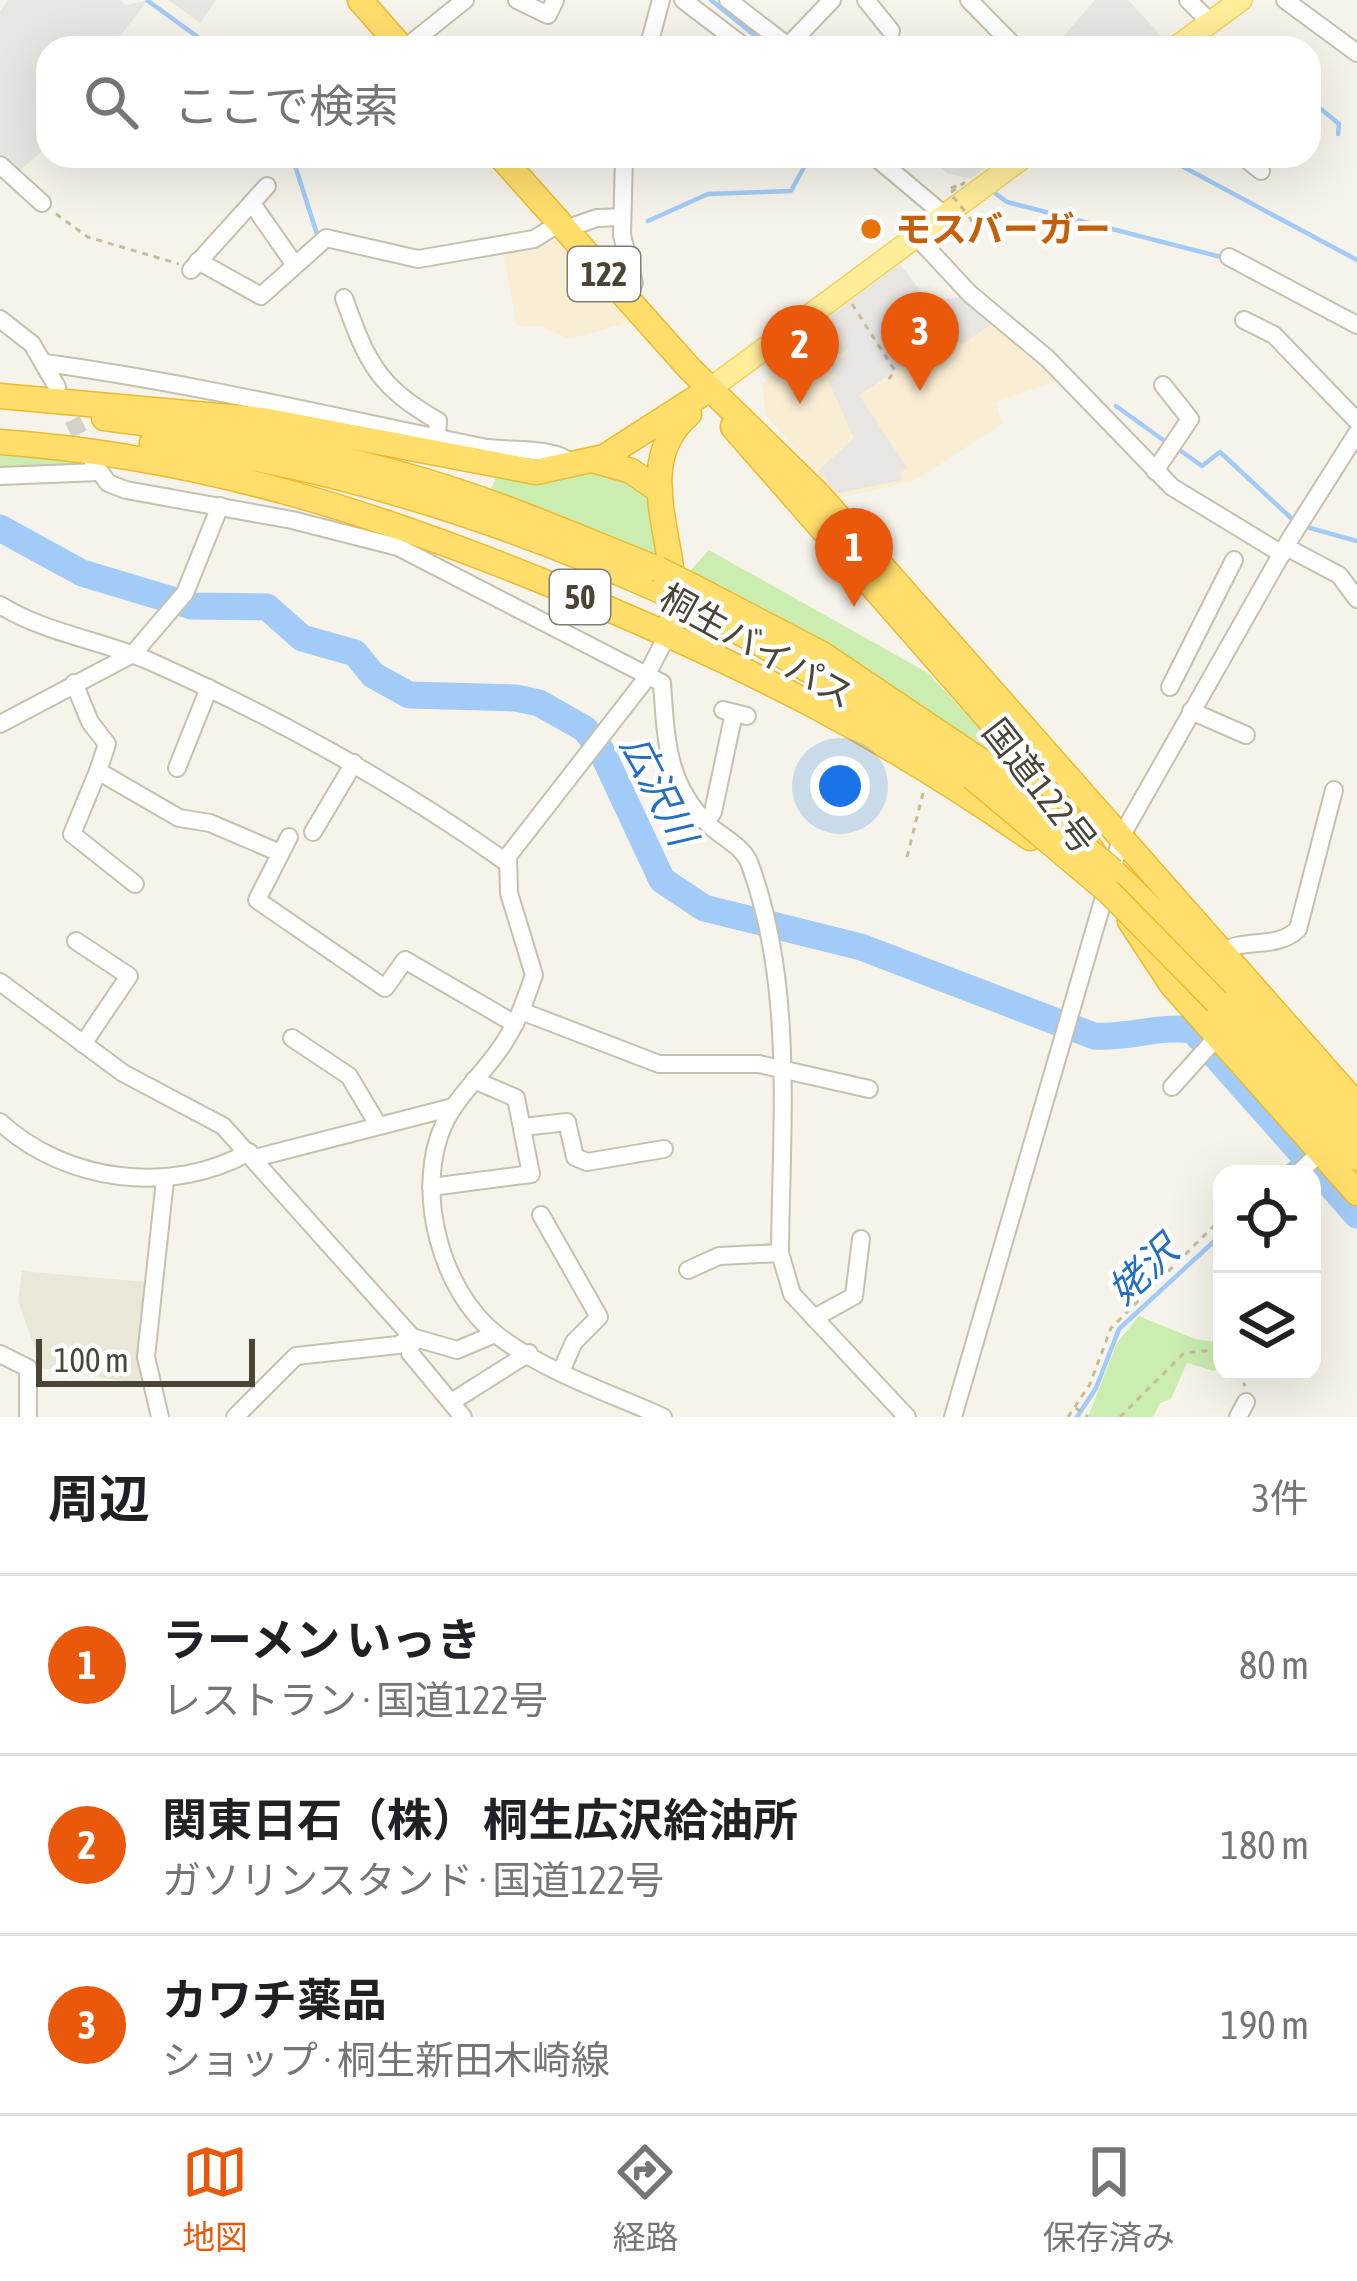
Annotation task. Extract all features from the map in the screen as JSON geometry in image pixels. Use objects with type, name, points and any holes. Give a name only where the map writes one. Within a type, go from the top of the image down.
[{"type":"highway","points":[[360,0],[392,36]]},
{"type":"highway","name":"国道122号","points":[[511,168],[710,389],[739,412],[818,494],[1357,1105]]},
{"type":"highway","points":[[585,464],[710,389]]},
{"type":"highway","points":[[668,634],[677,601],[660,491],[667,438],[710,389]]},
{"type":"highway","name":"国道122号","points":[[710,389],[722,415],[1070,814],[1159,967],[1218,1036],[1305,1165]]},
{"type":"highway","points":[[0,396],[318,422],[498,469],[536,472],[585,464],[622,466],[660,491]]},
{"type":"highway","name":"桐生バイパス","points":[[0,412],[164,425],[334,457],[492,503],[822,654],[1120,877],[1357,1158]]},
{"type":"highway","name":"桐生バイパス","points":[[0,431],[163,444],[346,479],[659,580]]},
{"type":"highway","name":"50","points":[[0,442],[126,454],[274,485],[454,545],[797,692],[932,768],[1087,878],[1109,879]]},
{"type":"highway","points":[[1041,743],[1046,758],[1104,838],[1109,879]]},
{"type":"highway","name":"桐生バイパス","points":[[1223,995],[1357,1130]]},
{"type":"highway","name":"国道122号","points":[[1321,1175],[1357,1193]]},
{"type":"main road","points":[[1191,36],[1241,0]]},
{"type":"main road","points":[[710,389],[1008,168]]},
{"type":"street","points":[[418,36],[465,0]]},
{"type":"street","points":[[518,0],[548,16],[555,0]]},
{"type":"street","points":[[651,36],[661,0]]},
{"type":"street","points":[[682,0],[730,36]]},
{"type":"street","points":[[728,0],[772,36]]},
{"type":"street","points":[[801,36],[832,0]]},
{"type":"street","points":[[866,0],[891,31]]},
{"type":"street","points":[[969,0],[1004,36]]},
{"type":"street","points":[[1188,0],[1210,22]]},
{"type":"street","points":[[1285,0],[1357,53]]},
{"type":"street","points":[[0,165],[42,203]]},
{"type":"street","points":[[624,168],[622,218],[634,283],[626,299]]},
{"type":"street","points":[[888,168],[943,214]]},
{"type":"street","points":[[1258,168],[1262,171]]},
{"type":"street","points":[[267,187],[195,265],[261,296],[326,238],[418,259],[534,239],[597,218],[622,218]]},
{"type":"street","points":[[253,205],[295,265]]},
{"type":"street","points":[[915,235],[970,295],[1048,359],[1186,499],[1339,575],[1357,599]]},
{"type":"street","points":[[1229,257],[1357,326]]},
{"type":"street","points":[[344,298],[367,364],[387,387],[438,421],[437,435]]},
{"type":"street","points":[[0,319],[32,344],[57,388]]},
{"type":"street","points":[[1244,320],[1274,335],[1357,421]]},
{"type":"street","points":[[45,363],[318,422],[437,435],[502,451],[556,454],[585,464]]},
{"type":"street","points":[[1155,471],[1190,419],[1163,385]]},
{"type":"street","points":[[953,1417],[1122,835],[1284,550],[1357,433]]},
{"type":"street","points":[[0,476],[96,467],[126,490],[220,506],[398,547],[662,683],[665,743],[680,792],[706,822],[745,854],[763,917],[778,993],[780,1253],[792,1294],[907,1417]]},
{"type":"street","points":[[0,724],[134,654],[185,593],[220,506]]},
{"type":"street","points":[[1170,687],[1234,560]]},
{"type":"street","points":[[0,604],[209,688],[354,763],[506,862]]},
{"type":"street","points":[[663,1417],[495,1334],[467,1300],[448,1264],[431,1187],[434,1150],[453,1107],[518,1018],[534,966],[509,893],[506,862],[648,674],[668,634]]},
{"type":"street","points":[[1193,644],[1221,659]]},
{"type":"street","points":[[74,683],[90,722],[107,743],[72,834],[135,884]]},
{"type":"street","points":[[177,768],[209,688]]},
{"type":"street","points":[[1192,711],[1246,735]]},
{"type":"street","points":[[706,822],[713,812],[734,713]]},
{"type":"street","points":[[313,832],[354,763]]},
{"type":"street","points":[[98,771],[178,818],[285,846],[257,900],[385,988],[405,960],[518,1018],[659,1064],[782,1068],[868,1089]]},
{"type":"street","points":[[1222,952],[1237,943],[1284,940],[1298,929],[1334,790]]},
{"type":"street","points":[[76,941],[129,976],[83,1044]]},
{"type":"street","points":[[0,982],[139,1083],[212,1117],[252,1155],[412,1337],[457,1350],[495,1334]]},
{"type":"street","points":[[1172,1088],[1218,1036]]},
{"type":"street","points":[[292,1038],[349,1076],[378,1125]]},
{"type":"street","points":[[431,1187],[531,1174],[514,1095],[491,1091],[474,1080]]},
{"type":"street","points":[[0,1149],[5,1127],[58,1164],[166,1180],[453,1107]]},
{"type":"street","points":[[523,1127],[567,1122],[575,1156],[587,1162],[664,1149]]},
{"type":"street","points":[[160,1417],[146,1357],[166,1180]]},
{"type":"street","points":[[541,1215],[599,1317],[574,1342],[562,1370]]},
{"type":"street","points":[[814,1318],[854,1296],[861,1239]]},
{"type":"street","points":[[688,1270],[718,1256],[780,1253]]},
{"type":"street","points":[[412,1337],[410,1353],[464,1417]]},
{"type":"street","points":[[235,1417],[296,1356],[398,1345],[412,1337]]},
{"type":"street","points":[[453,1400],[530,1353]]},
{"type":"street","points":[[0,1354],[28,1368],[28,1417]]},
{"type":"path","points":[[951,188],[964,183],[950,193],[976,226],[971,213]]},
{"type":"path","points":[[42,203],[88,237],[195,265]]},
{"type":"path","points":[[848,298],[895,371],[888,380]]},
{"type":"path","points":[[907,857],[932,768]]},
{"type":"path","points":[[1068,1417],[1077,1409],[1111,1328],[1213,1227]]},
{"type":"path","points":[[1120,1417],[1184,1353],[1213,1350]]},
{"type":"path","points":[[1077,1409],[1088,1417]]},
{"type":"shaded area","points":[[8,0],[119,0],[126,5],[148,0],[120,36],[36,36],[36,156],[18,172],[0,154],[0,11]]},
{"type":"shaded area","points":[[168,0],[216,0],[200,23]]},
{"type":"shaded area","points":[[1095,0],[1128,0],[1161,36],[1064,36]]},
{"type":"shaded area","points":[[941,168],[986,168],[970,179]]},
{"type":"shaded area","points":[[557,240],[633,321],[570,339],[542,327],[517,326],[503,253]]},
{"type":"shaded area","points":[[900,264],[929,301],[964,296],[1059,380],[996,402],[1002,424],[914,481],[839,498],[766,416],[762,384],[814,341],[818,361],[847,352],[831,315]]},
{"type":"shaded area","points":[[900,264],[929,302],[964,296],[993,323],[962,344],[948,336],[859,395],[907,468],[900,473],[902,480],[838,493],[818,471],[854,438],[828,380],[836,377],[830,366],[849,354],[831,315]]},
{"type":"shaded area","points":[[831,315],[848,351],[818,361],[811,331]]},
{"type":"shaded area","points":[[22,1271],[146,1282],[141,1384],[42,1368],[18,1301]]},
{"type":"green space","points":[[0,452],[89,461],[80,470],[0,470]]},
{"type":"green space","points":[[606,469],[648,495],[659,558],[490,492],[497,475]]},
{"type":"green space","points":[[709,550],[928,673],[988,737],[986,754],[689,572]]},
{"type":"green space","points":[[1139,1316],[1213,1342],[1213,1371],[1187,1363],[1171,1399],[1160,1403],[1153,1417],[1088,1417],[1117,1343]]},
{"type":"waterway","points":[[711,0],[755,36]]},
{"type":"waterway","points":[[148,1],[196,36]]},
{"type":"waterway","points":[[1321,109],[1339,124],[1338,134]]},
{"type":"waterway","points":[[296,168],[317,234]]},
{"type":"waterway","points":[[648,221],[708,194],[791,191],[803,168]]},
{"type":"waterway","points":[[1185,168],[1357,260]]},
{"type":"waterway","points":[[996,194],[1007,202],[1221,257]]},
{"type":"waterway","points":[[1116,406],[1166,442]]},
{"type":"waterway","points":[[1181,451],[1202,466],[1220,452],[1291,518]]},
{"type":"waterway","name":"広沢川","points":[[0,528],[82,573],[192,606],[267,607],[302,638],[355,653],[373,675],[409,695],[539,703],[585,729],[602,752],[662,880],[704,908],[861,947],[1094,1036],[1180,1029],[1193,1030],[1200,1038]]},
{"type":"waterway","points":[[1310,528],[1357,541]]},
{"type":"waterway","name":"広沢川","points":[[1212,1052],[1306,1158]]},
{"type":"waterway","name":"姥沢","points":[[1289,1165],[1303,1155]]},
{"type":"waterway","name":"広沢川","points":[[1321,1174],[1357,1215]]},
{"type":"waterway","name":"姥沢","points":[[1077,1417],[1096,1388],[1119,1329],[1213,1242]]},
{"type":"tunnel","points":[[62,398],[90,456]]},
{"type":"place","name":"モスバーガー","points":[[871,229]]},
{"type":"place","name":"カワチ薬品","points":[[920,391]]},
{"type":"place","name":"関東日石（株） 桐生広沢給油所","points":[[800,404]]},
{"type":"place","name":"ラーメン いっき","points":[[854,607]]}]
